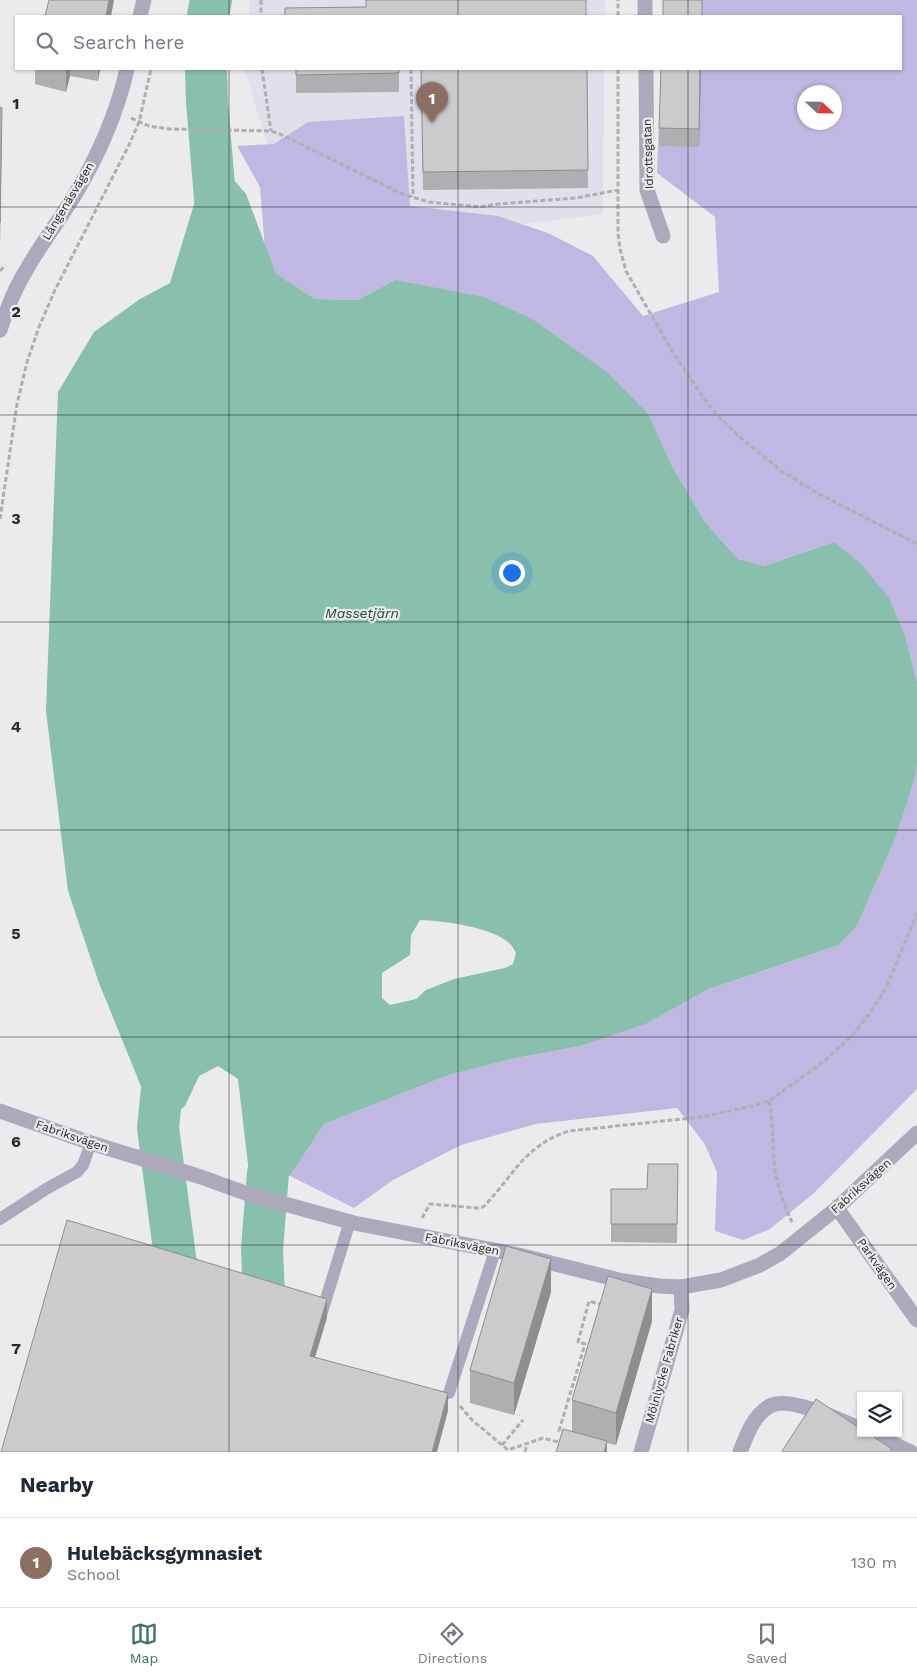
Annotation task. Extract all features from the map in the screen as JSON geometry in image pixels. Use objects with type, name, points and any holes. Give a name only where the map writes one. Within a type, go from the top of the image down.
[{"type":"street","points":[[140,15],[144,0]]},
{"type":"street","points":[[645,0],[645,15]]},
{"type":"street","name":"Långenäsvägen","points":[[0,330],[4,305],[76,192],[102,144],[121,96],[127,70]]},
{"type":"street","name":"Idrottsgatan","points":[[646,70],[647,190],[664,236]]},
{"type":"street","name":"Fabriksvägen","points":[[0,1111],[91,1143],[288,1206],[350,1222],[496,1251],[623,1281],[681,1287],[721,1280],[760,1265],[781,1253],[837,1208],[917,1133]]},
{"type":"street","name":"Parkvägen","points":[[837,1208],[917,1320]]},
{"type":"street","name":"Mölnlycke Fabriker","points":[[640,1452],[682,1310],[681,1287]]},
{"type":"street","points":[[740,1452],[748,1432],[761,1413],[772,1405],[786,1404],[806,1407],[857,1427]]},
{"type":"street","points":[[879,1437],[912,1452]]},
{"type":"lane","points":[[0,1219],[46,1189],[77,1172],[83,1165],[91,1143]]},
{"type":"lane","points":[[322,1312],[350,1222]]},
{"type":"lane","points":[[449,1393],[496,1251]]},
{"type":"path","points":[[261,0],[261,15]]},
{"type":"path","points":[[618,0],[618,15]]},
{"type":"path","points":[[0,520],[17,404],[30,353],[55,290],[139,122],[151,70]]},
{"type":"path","points":[[262,70],[271,131]]},
{"type":"path","points":[[411,70],[412,197]]},
{"type":"path","points":[[618,70],[618,233],[620,249],[626,271],[672,351],[704,399],[742,439],[790,476],[819,494],[917,544]]},
{"type":"path","points":[[169,129],[271,131],[402,194],[429,202],[480,208],[576,198],[618,190]]},
{"type":"path","points":[[0,271],[12,258]]},
{"type":"path","points":[[412,1235],[430,1204],[483,1207],[527,1155],[558,1135],[579,1130],[701,1117],[769,1101],[823,1062],[852,1036],[864,1021],[887,986],[917,913]]},
{"type":"path","points":[[769,1101],[772,1112],[777,1178],[784,1206],[801,1238]]},
{"type":"path","points":[[572,1436],[559,1431],[585,1344],[578,1342],[589,1301],[608,1307]]},
{"type":"path","points":[[449,1393],[472,1420],[508,1450],[544,1438],[569,1445]]},
{"type":"path","points":[[502,1445],[523,1420]]},
{"type":"path","points":[[525,1452],[528,1444]]},
{"type":"shaded area","points":[[250,0],[605,0],[605,15],[249,15]]},
{"type":"shaded area","points":[[664,0],[917,0],[917,682],[906,639],[834,542],[764,566],[738,559],[705,522],[672,466],[649,415],[395,280],[358,300],[315,299],[275,274],[265,249],[260,187],[237,146],[274,144],[308,122],[404,116],[410,206],[498,216],[548,233],[593,256],[643,316],[719,292],[715,217],[657,173],[661,70],[902,70],[902,15],[663,15]]},
{"type":"shaded area","points":[[245,70],[604,70],[603,214],[353,246],[276,176]]},
{"type":"shaded area","points":[[917,765],[917,1089],[814,1193],[770,1229],[743,1240],[715,1231],[717,1172],[704,1143],[677,1108],[536,1124],[461,1145],[393,1180],[354,1208],[290,1176],[324,1124],[449,1075],[516,1058],[581,1046],[646,1024],[709,989],[839,945],[857,926],[896,837],[914,781]]},
{"type":"water","name":"Massetjärn","points":[[210,152],[246,194],[276,274],[315,299],[358,300],[395,280],[484,297],[532,319],[608,373],[649,415],[672,466],[705,522],[738,559],[764,566],[834,542],[861,564],[889,598],[906,639],[917,682],[917,765],[914,781],[896,837],[857,926],[839,945],[709,989],[646,1024],[581,1046],[516,1058],[449,1075],[324,1124],[290,1176],[249,1173],[238,1079],[218,1066],[199,1076],[185,1106],[158,1128],[99,983],[68,891],[46,711],[58,392],[94,332],[140,299],[170,283]],"holes":[[[420,920],[454,923],[501,937],[510,944],[516,953],[513,964],[505,968],[454,979],[426,990],[416,999],[390,1005],[382,998],[382,973],[410,955],[411,935]]]},
{"type":"building","points":[[49,0],[109,0],[106,15],[45,15]]},
{"type":"building","points":[[366,0],[586,0],[586,15],[285,15],[285,8],[366,7]]},
{"type":"building","points":[[663,0],[702,0],[702,15],[663,15]]},
{"type":"building","points":[[296,70],[399,70],[399,73],[296,75]]},
{"type":"building","points":[[421,70],[587,70],[588,170],[423,172]]},
{"type":"building","points":[[661,70],[700,70],[699,129],[659,128]]},
{"type":"building","points":[[0,107],[2,108],[0,223]]},
{"type":"building","points":[[648,1164],[678,1164],[677,1224],[611,1224],[611,1189],[647,1189]]},
{"type":"building","points":[[67,1220],[327,1299],[310,1356],[448,1393],[432,1452],[1,1452]]},
{"type":"building","points":[[506,1246],[551,1259],[514,1383],[470,1370]]},
{"type":"building","points":[[608,1276],[652,1289],[616,1413],[572,1400]]},
{"type":"building","points":[[816,1399],[857,1426],[857,1437],[874,1437],[892,1449],[890,1452],[782,1451]]},
{"type":"building","points":[[563,1429],[607,1441],[604,1452],[556,1452]]},
{"type":"waterway","points":[[208,15],[211,0]]},
{"type":"waterway","points":[[206,70],[216,210]]},
{"type":"waterway","points":[[164,1070],[158,1128],[177,1272]]},
{"type":"waterway","points":[[264,1299],[262,1249],[268,1173]]},
{"type":"place","name":"Hulebäcksgymnasiet","points":[[432,123]]}]
